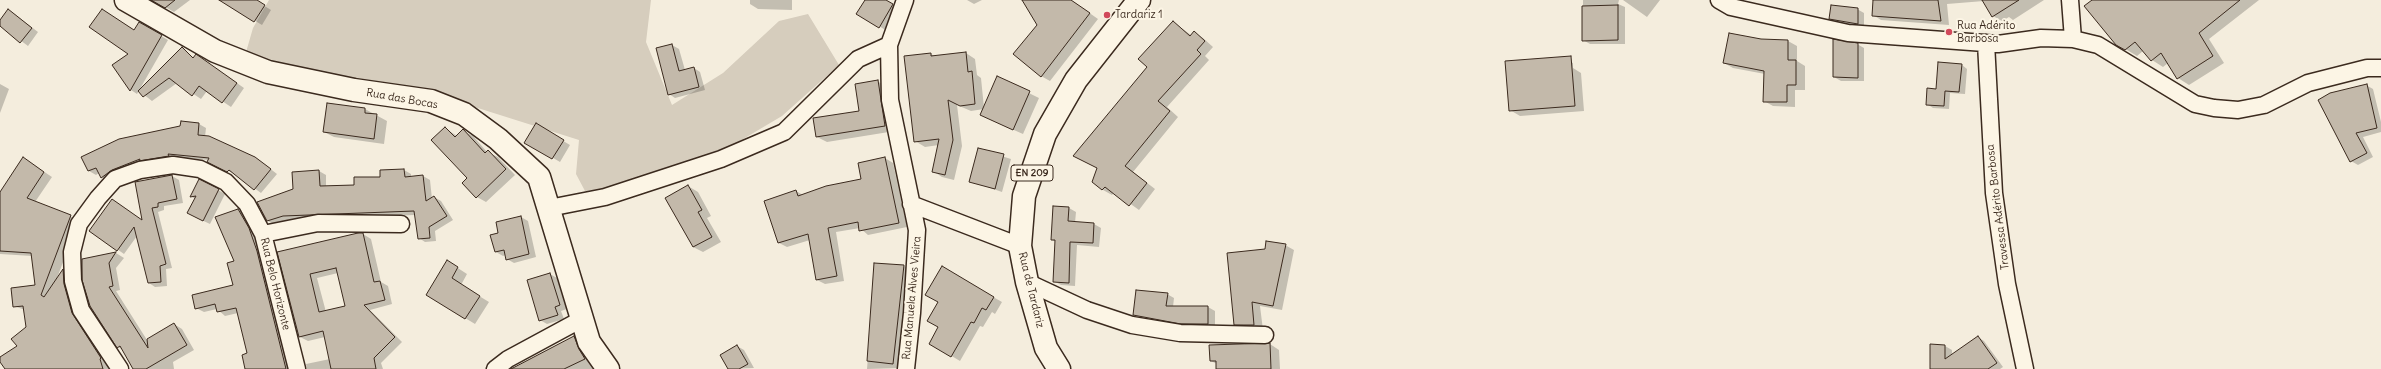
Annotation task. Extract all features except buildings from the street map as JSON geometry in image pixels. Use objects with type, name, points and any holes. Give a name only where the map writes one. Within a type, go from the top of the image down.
[{"type":"street","name":"Rua das Bocas","points":[[126,0],[215,52],[268,72],[354,90],[430,101],[464,114],[498,139],[539,177],[589,342],[608,369]]},
{"type":"street","points":[[549,208],[605,197],[721,159],[784,132],[858,59],[889,45],[905,0]]},
{"type":"street","name":"Rua de Tardariz","points":[[1059,369],[1046,348],[1027,282],[1020,246],[1024,196],[1045,134],[1076,80],[1139,0]]},
{"type":"street","points":[[1719,0],[1731,7],[1848,34],[1986,43],[2041,38],[2073,39],[2098,45],[2195,104],[2238,110],[2264,105],[2308,83],[2367,68],[2381,68]]},
{"type":"street","points":[[2070,0],[2073,39]]},
{"type":"street","name":"Travessa Adérito Barbosa","points":[[1986,43],[1994,193],[2007,284],[2024,369]]},
{"type":"street","name":"Rua Manuela Alves Vieira","points":[[889,45],[890,100],[917,230],[912,313],[906,369]]},
{"type":"street","name":"Rua Belo Horizonte","points":[[120,369],[81,310],[73,281],[72,252],[80,224],[98,198],[115,179],[140,170],[174,165],[200,169],[226,182],[247,204],[263,234],[297,369]]},
{"type":"street","points":[[912,204],[1020,246]]},
{"type":"street","points":[[263,234],[318,223],[401,224]]},
{"type":"street","points":[[1027,282],[1087,310],[1132,325],[1180,333],[1265,335]]},
{"type":"street","points":[[495,369],[508,359],[582,319]]},
{"type":"shaded area","points":[[269,0],[651,0],[646,42],[672,105],[723,73],[779,21],[808,14],[839,65],[782,116],[728,148],[667,173],[613,190],[585,191],[576,174],[579,140],[462,103],[242,66],[253,28]]},
{"type":"place","name":"Tardariz 1","points":[[1107,15]]},
{"type":"place","name":"Rua Adérito Barbosa","points":[[1949,32]]}]
